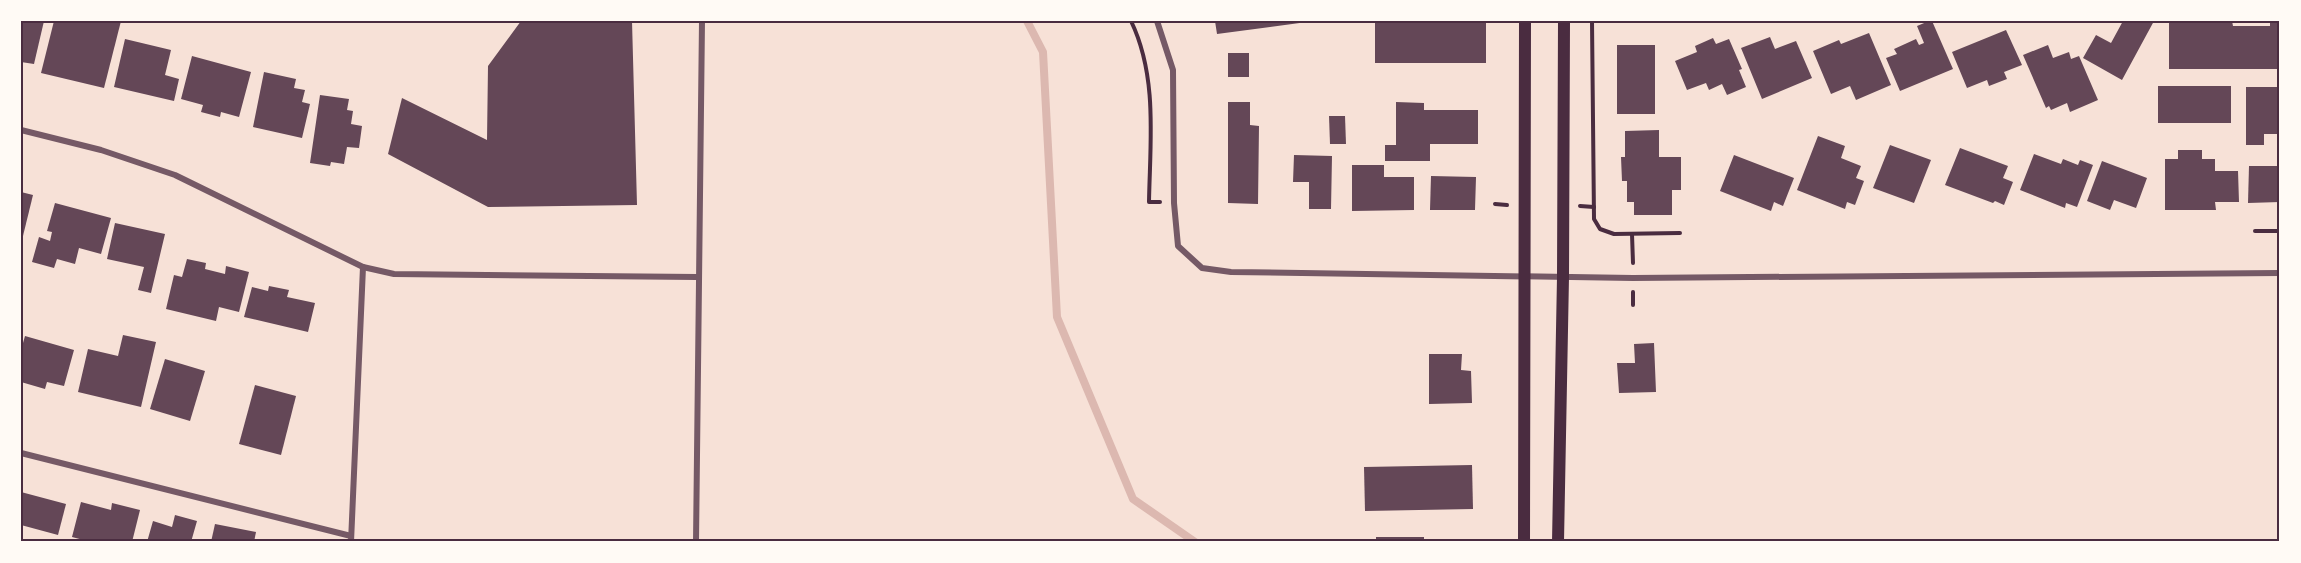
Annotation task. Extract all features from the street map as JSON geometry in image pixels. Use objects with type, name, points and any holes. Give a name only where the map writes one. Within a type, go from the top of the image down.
[{"type":"main road","points":[[1524,542],[1525,21]]},
{"type":"main road","points":[[1558,542],[1563,277],[1564,21]]},
{"type":"street","points":[[696,542],[702,21]]},
{"type":"street","points":[[1157,21],[1173,70],[1174,203],[1178,246],[1202,268],[1231,272],[1526,277],[2280,273]]},
{"type":"street","points":[[21,130],[101,150],[175,175],[363,267],[394,274],[698,277]]},
{"type":"street","points":[[21,453],[351,539],[363,267]]},
{"type":"path","points":[[1131,21],[1144,53],[1150,98],[1149,202],[1161,202]]},
{"type":"path","points":[[1592,21],[1594,219],[1600,229],[1614,234],[1680,233]]},
{"type":"path","points":[[1578,206],[1594,207]]},
{"type":"path","points":[[2255,231],[2280,231]]},
{"type":"path","points":[[1632,234],[1633,241]]},
{"type":"building","points":[[21,21],[44,21],[34,64],[21,62]]},
{"type":"building","points":[[54,21],[121,21],[104,88],[41,73]]},
{"type":"building","points":[[521,21],[632,21],[637,205],[488,207],[388,154],[402,98],[487,140],[488,66]]},
{"type":"building","points":[[1215,21],[1307,21],[1307,22],[1217,34]]},
{"type":"building","points":[[1375,21],[1486,21],[1486,63],[1375,63]]},
{"type":"building","points":[[1932,21],[1953,69],[1900,91],[1886,58],[1897,54],[1894,49],[1916,39],[1919,45],[1924,43],[1917,26]]},
{"type":"building","points":[[2123,21],[2154,21],[2122,80],[2083,58],[2096,35],[2111,43]]},
{"type":"building","points":[[2169,21],[2232,21],[2233,26],[2270,26],[2270,21],[2280,21],[2280,69],[2169,69]]},
{"type":"building","points":[[2006,30],[2022,65],[2004,72],[2007,79],[1989,86],[1987,80],[1967,88],[1952,52]]},
{"type":"building","points":[[1869,33],[1891,85],[1856,100],[1850,86],[1831,94],[1813,51],[1839,40],[1841,44]]},
{"type":"building","points":[[1770,37],[1775,49],[1796,41],[1812,78],[1762,99],[1741,48]]},
{"type":"building","points":[[1713,38],[1716,44],[1729,39],[1742,69],[1739,70],[1746,87],[1727,95],[1722,84],[1709,90],[1706,83],[1687,90],[1675,61],[1697,52],[1695,46]]},
{"type":"building","points":[[125,39],[171,50],[165,75],[179,79],[174,101],[114,87]]},
{"type":"building","points":[[1617,45],[1655,45],[1655,114],[1617,114]]},
{"type":"building","points":[[2048,45],[2053,58],[2069,52],[2071,59],[2079,56],[2098,100],[2070,112],[2067,103],[2051,110],[2049,106],[2046,108],[2023,55]]},
{"type":"building","points":[[1228,53],[1249,53],[1249,77],[1228,77]]},
{"type":"building","points":[[192,56],[251,72],[239,117],[221,112],[220,117],[201,112],[203,105],[181,99]]},
{"type":"building","points":[[264,72],[296,79],[294,88],[305,90],[302,102],[310,104],[302,138],[253,127]]},
{"type":"building","points":[[2158,86],[2231,86],[2231,123],[2158,123]]},
{"type":"building","points":[[2246,87],[2279,87],[2280,134],[2264,134],[2264,145],[2246,145]]},
{"type":"building","points":[[320,95],[349,99],[347,110],[353,111],[351,124],[362,126],[359,148],[347,147],[344,164],[331,162],[330,166],[310,163]]},
{"type":"building","points":[[1228,102],[1250,102],[1250,125],[1259,126],[1258,204],[1228,203]]},
{"type":"building","points":[[1396,102],[1424,103],[1424,110],[1478,110],[1478,144],[1430,144],[1430,161],[1385,161],[1385,145],[1396,145]]},
{"type":"building","points":[[1329,116],[1345,116],[1346,144],[1330,144]]},
{"type":"building","points":[[1659,130],[1659,157],[1681,157],[1681,190],[1672,190],[1672,215],[1634,215],[1634,202],[1627,202],[1627,181],[1622,181],[1621,157],[1625,157],[1625,131]]},
{"type":"building","points":[[1818,136],[1845,146],[1841,158],[1861,166],[1856,178],[1864,181],[1855,205],[1847,202],[1845,209],[1797,190]]},
{"type":"building","points":[[1890,145],[1931,160],[1914,203],[1873,188]]},
{"type":"building","points":[[1960,148],[2008,166],[2003,178],[2013,182],[2004,205],[1945,185]]},
{"type":"building","points":[[2178,150],[2202,150],[2202,159],[2215,159],[2215,171],[2238,171],[2239,202],[2215,202],[2216,210],[2165,210],[2165,159],[2178,159]]},
{"type":"building","points":[[2034,154],[2061,164],[2063,159],[2078,165],[2080,160],[2093,165],[2077,207],[2066,203],[2065,208],[2020,190]]},
{"type":"building","points":[[1294,155],[1332,156],[1331,209],[1309,209],[1309,182],[1293,182]]},
{"type":"building","points":[[1734,155],[1794,178],[1783,206],[1774,202],[1771,211],[1720,191]]},
{"type":"building","points":[[2102,161],[2147,178],[2136,208],[2114,200],[2110,210],[2087,201]]},
{"type":"building","points":[[1352,165],[1384,165],[1384,177],[1414,177],[1414,210],[1352,211]]},
{"type":"building","points":[[2249,166],[2280,166],[2280,202],[2248,203]]},
{"type":"building","points":[[1431,176],[1476,177],[1475,210],[1430,210]]},
{"type":"building","points":[[21,192],[33,195],[22,240],[21,240]]},
{"type":"building","points":[[55,203],[111,218],[101,254],[79,248],[75,264],[57,259],[54,268],[32,262],[39,237],[50,241],[52,232],[47,231]]},
{"type":"building","points":[[115,223],[165,234],[151,293],[138,290],[144,267],[107,259]]},
{"type":"building","points":[[187,259],[206,263],[205,269],[225,274],[226,266],[249,272],[239,312],[219,307],[216,321],[166,309],[174,275],[182,277]]},
{"type":"building","points":[[269,286],[289,290],[287,297],[315,303],[308,332],[244,317],[252,287],[268,291]]},
{"type":"building","points":[[123,335],[156,342],[141,407],[78,392],[88,349],[118,356]]},
{"type":"building","points":[[25,336],[74,350],[64,386],[47,382],[45,389],[21,382],[21,350]]},
{"type":"building","points":[[1654,343],[1656,392],[1619,393],[1617,363],[1635,363],[1634,344]]},
{"type":"building","points":[[1429,354],[1462,354],[1461,370],[1471,371],[1472,403],[1429,404]]},
{"type":"building","points":[[165,359],[205,371],[190,421],[150,409]]},
{"type":"building","points":[[255,385],[296,396],[281,455],[239,444]]},
{"type":"building","points":[[1472,465],[1473,509],[1365,511],[1364,467]]},
{"type":"building","points":[[21,492],[66,504],[58,535],[21,525]]},
{"type":"building","points":[[81,502],[111,510],[112,503],[140,510],[132,542],[91,542],[72,537]]},
{"type":"building","points":[[175,515],[197,521],[191,542],[147,542],[153,521],[172,527]]},
{"type":"building","points":[[215,524],[256,532],[254,542],[211,542]]},
{"type":"building","points":[[1376,537],[1424,537],[1424,542],[1376,542]]},
{"type":"waterway","points":[[1027,21],[1043,52],[1057,317],[1133,499],[1195,542]]}]
